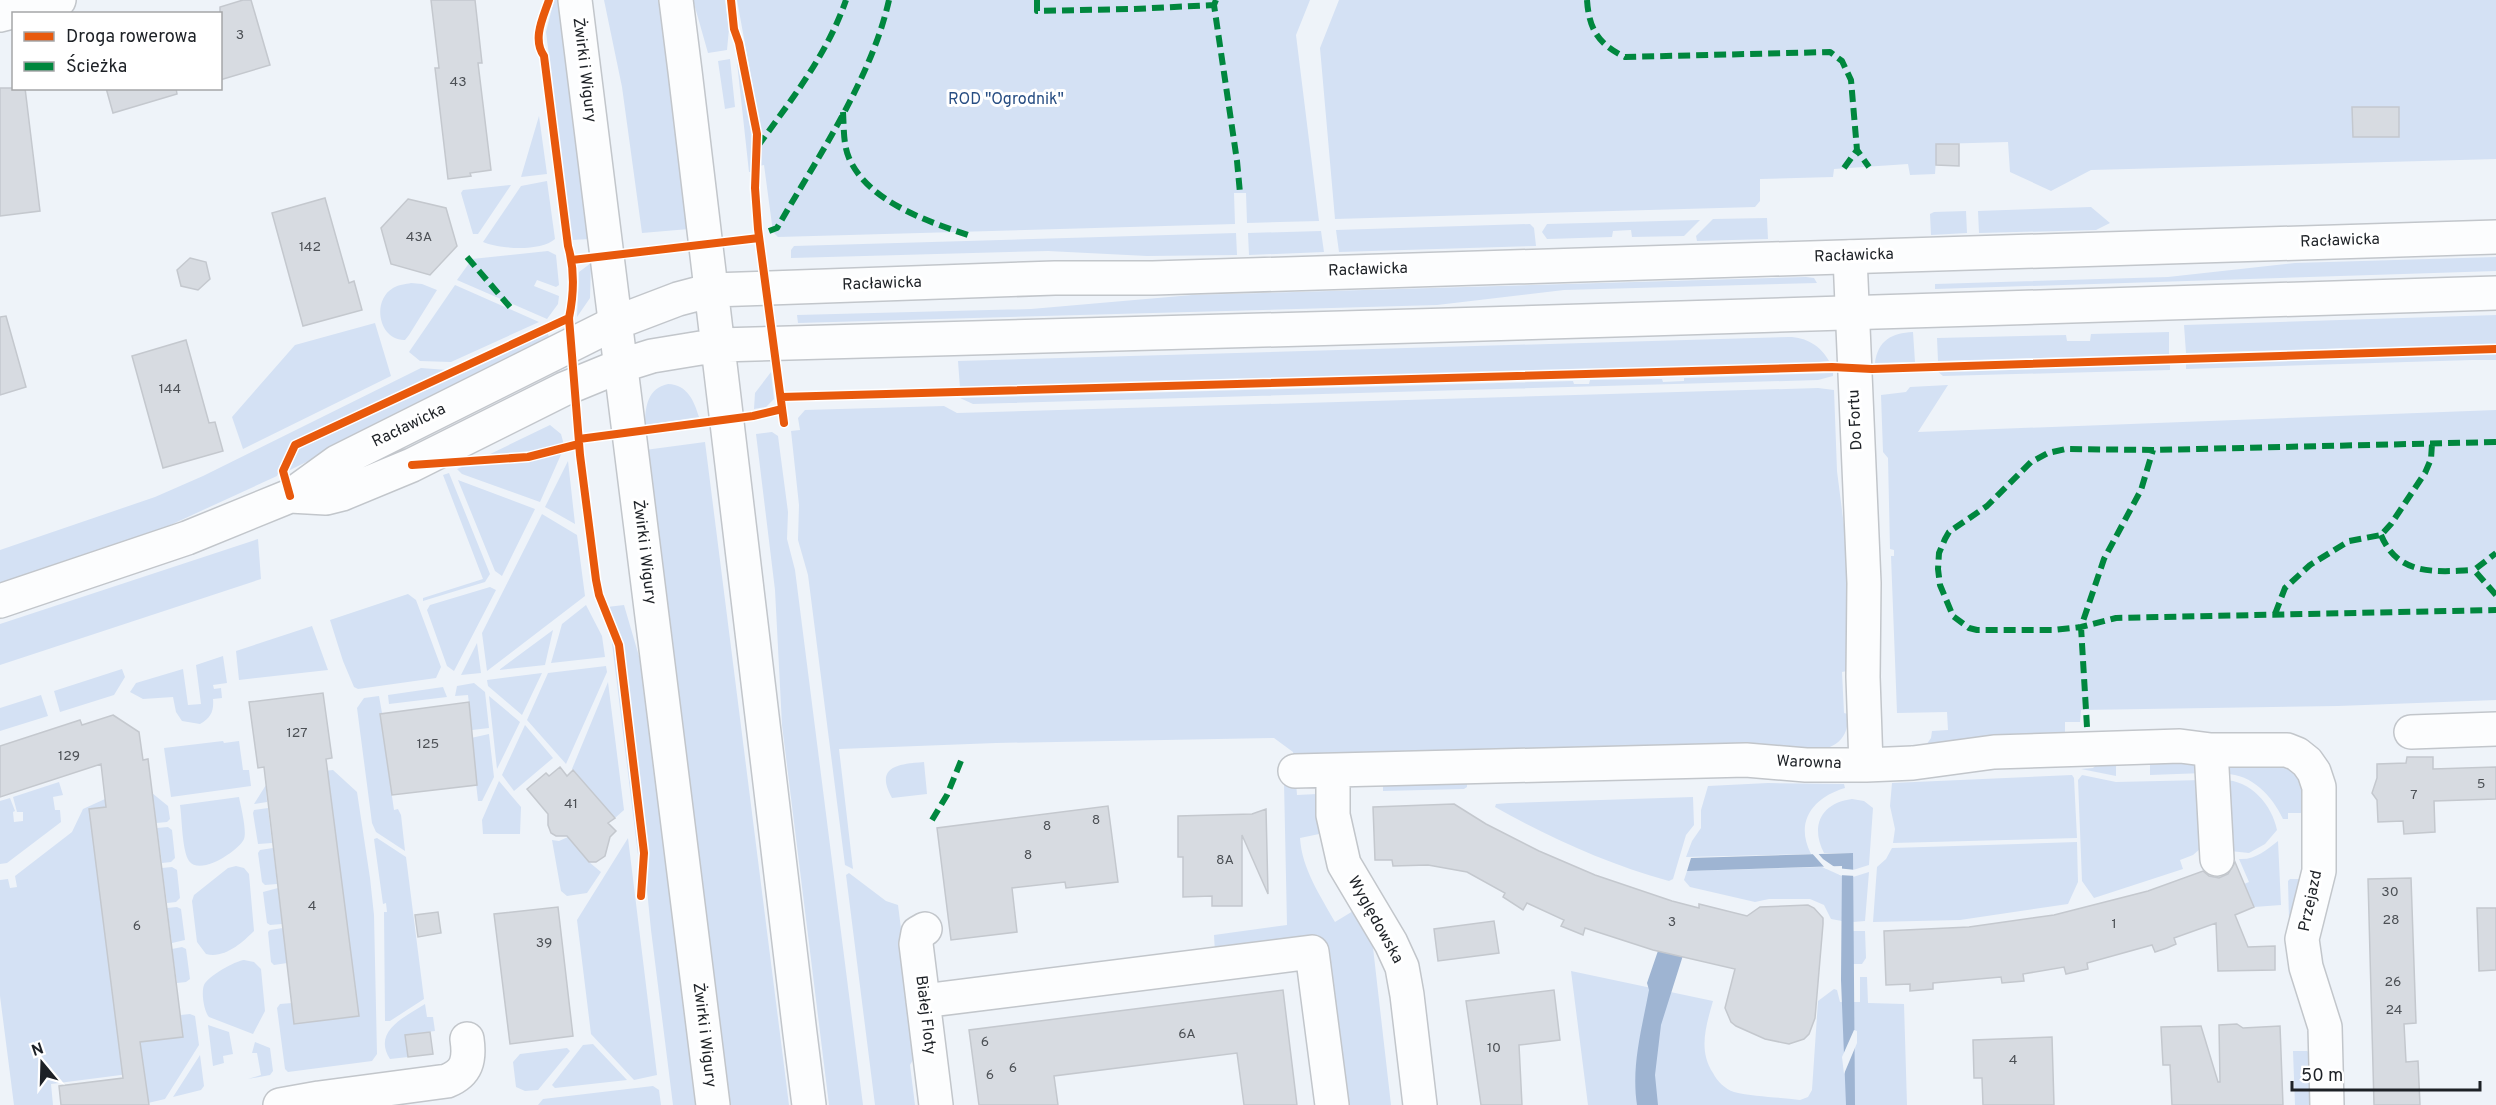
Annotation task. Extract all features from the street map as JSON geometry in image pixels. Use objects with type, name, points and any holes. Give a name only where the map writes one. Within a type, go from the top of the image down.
[{"type":"main road","points":[[0,15],[59,0]]},
{"type":"main road","name":"Żwirki i Wigury","points":[[575,0],[713,1105]]},
{"type":"main road","points":[[676,0],[732,451],[762,736],[809,1105]]},
{"type":"main road","name":"Racławicka","points":[[0,601],[188,538],[290,496],[337,462],[615,323],[678,299],[712,290],[1043,278],[1153,278],[2496,237]]},
{"type":"main road","name":"Do Fortu","points":[[1850,257],[1864,583],[1863,677],[1866,765]]},
{"type":"main road","name":"Racławicka","points":[[290,496],[326,498],[342,494],[412,465],[575,384],[620,366],[663,354],[718,345],[2496,293]]},
{"type":"main road","points":[[2411,732],[2496,729]]},
{"type":"main road","name":"Warowna","points":[[1295,771],[1336,772],[1746,760],[1806,765],[1866,765],[1913,763],[1994,752],[2180,746],[2211,750],[2281,749]]},
{"type":"main road","name":"Przejazd","points":[[2281,749],[2297,754],[2307,762],[2314,772],[2319,787],[2319,871],[2302,939],[2306,967],[2325,1027],[2327,1105]]},
{"type":"main road","points":[[2211,750],[2217,859]]},
{"type":"main road","name":"Wyględowska","points":[[1336,772],[1333,782],[1333,815],[1344,864],[1391,943],[1402,967],[1420,1105]]},
{"type":"main road","name":"Białej Floty","points":[[925,929],[918,933],[916,944],[936,1105]]},
{"type":"main road","points":[[923,1001],[1312,952],[1332,1105]]},
{"type":"main road","points":[[280,1105],[447,1082],[455,1078],[466,1067],[469,1060],[467,1040]]},
{"type":"green space","points":[[554,0],[560,0],[590,239],[572,240],[546,32]]},
{"type":"green space","points":[[604,0],[662,0],[689,229],[642,233],[622,87]]},
{"type":"green space","points":[[693,0],[725,0],[729,29],[727,50],[708,53]]},
{"type":"green space","name":"ROD \"Ogrodnik\"","points":[[737,0],[1310,0],[1296,35],[1319,221],[1247,223],[1246,193],[1234,193],[1235,224],[778,237],[773,232],[764,165],[759,166],[761,132]]},
{"type":"green space","points":[[1339,0],[2496,0],[2496,159],[2091,170],[2051,191],[2010,172],[2008,142],[1937,144],[1935,174],[1910,175],[1908,164],[1834,169],[1833,177],[1760,179],[1760,201],[1755,207],[1335,219],[1320,48]]},
{"type":"green space","points":[[735,44],[753,135],[751,172],[749,172]]},
{"type":"green space","points":[[730,59],[735,107],[725,109],[718,61]]},
{"type":"green space","points":[[539,116],[547,174],[521,177]]},
{"type":"green space","points":[[547,181],[555,239],[530,248],[499,246],[483,242],[521,186]]},
{"type":"green space","points":[[511,185],[478,234],[473,234],[461,193],[463,190]]},
{"type":"green space","points":[[2091,207],[2110,223],[2096,230],[1979,233],[1978,211]]},
{"type":"green space","points":[[1966,211],[1967,233],[1931,235],[1930,214]]},
{"type":"green space","points":[[1767,218],[1768,239],[1697,241],[1696,236],[1713,219]]},
{"type":"green space","points":[[1700,220],[1684,236],[1632,237],[1631,230],[1613,231],[1612,237],[1547,239],[1542,232],[1547,224]]},
{"type":"green space","points":[[1530,224],[1534,228],[1536,246],[1339,252],[1336,230]]},
{"type":"green space","points":[[1321,231],[1324,252],[1249,255],[1248,233]]},
{"type":"green space","points":[[1236,233],[1237,255],[1147,256],[1048,251],[791,258],[791,250],[794,246]]},
{"type":"green space","points":[[548,251],[556,255],[559,285],[556,287],[537,280],[534,286],[559,296],[558,304],[547,319],[457,280],[472,259]]},
{"type":"green space","points":[[2496,257],[2496,271],[1935,289],[1935,284],[2168,277],[2295,263]]},
{"type":"green space","points":[[591,263],[590,298],[577,317],[579,272]]},
{"type":"green space","points":[[1814,278],[1817,283],[1564,290],[1437,305],[798,323],[797,315],[1031,309],[1192,295]]},
{"type":"green space","points":[[411,283],[422,284],[437,290],[405,340],[396,339],[384,327],[380,310],[382,302],[393,288]]},
{"type":"green space","points":[[455,285],[539,322],[451,362],[420,361],[409,352]]},
{"type":"green space","points":[[2496,315],[2496,344],[2186,353],[2184,325]]},
{"type":"green space","points":[[375,323],[391,376],[243,449],[232,417],[295,345]]},
{"type":"green space","points":[[547,332],[551,341],[286,472],[294,451],[300,445]]},
{"type":"green space","points":[[1913,332],[1915,362],[1875,363],[1879,349],[1887,339]]},
{"type":"green space","points":[[2169,332],[2169,354],[1938,361],[1937,338],[2066,335],[2067,341],[2090,341],[2091,334]]},
{"type":"green space","points":[[1789,337],[1812,343],[1829,361],[1803,364],[960,388],[958,361]]},
{"type":"green space","points":[[2496,354],[2496,360],[2186,369],[2186,364]]},
{"type":"green space","points":[[2170,364],[2170,370],[1943,376],[1937,371]]},
{"type":"green space","points":[[421,368],[447,370],[295,440],[288,449],[277,476],[153,533],[0,585],[0,550],[155,497],[203,476]]},
{"type":"green space","points":[[771,372],[774,399],[766,407],[754,409],[755,393]]},
{"type":"green space","points":[[1833,373],[1833,376],[1818,380],[973,404],[960,398],[1573,381],[1574,384],[1589,384],[1590,380],[1662,379],[1663,382],[1684,381],[1684,378]]},
{"type":"green space","points":[[668,384],[681,387],[689,395],[699,417],[645,425],[649,399],[656,389]]},
{"type":"green space","points":[[1948,385],[1918,432],[2496,410],[2496,700],[2338,706],[2081,710],[2080,722],[2065,722],[2065,734],[1984,736],[1924,748],[1931,738],[1932,731],[1948,730],[1947,712],[1897,713],[1891,556],[1894,556],[1894,550],[1890,549],[1888,458],[1883,452],[1881,395],[1906,392],[1910,387]]},
{"type":"green space","points":[[1818,388],[1834,390],[1837,471],[1850,573],[1851,605],[1846,646],[1847,671],[1842,672],[1844,713],[1848,714],[1846,730],[1839,741],[1829,747],[1800,750],[1757,744],[1294,759],[1293,752],[1274,738],[996,743],[839,749],[853,869],[845,865],[808,575],[798,540],[799,505],[791,431],[800,430],[798,418],[805,410],[944,406],[957,413]]},
{"type":"green space","points":[[550,425],[561,434],[564,445],[528,454],[484,457]]},
{"type":"green space","points":[[772,432],[778,436],[788,512],[787,539],[795,570],[863,1105],[829,1105],[782,725],[775,590],[756,434]]},
{"type":"green space","points":[[705,442],[789,1105],[728,1105],[645,450]]},
{"type":"green space","points":[[563,450],[540,502],[462,474],[457,469],[469,464],[528,460]]},
{"type":"green space","points":[[568,461],[575,524],[545,507]]},
{"type":"green space","points":[[449,473],[490,574],[485,582],[423,601],[423,598],[483,579],[443,475]]},
{"type":"green space","points":[[458,480],[535,509],[502,576],[495,571]]},
{"type":"green space","points":[[542,514],[577,535],[585,596],[487,671],[482,633]]},
{"type":"green space","points":[[258,539],[261,579],[0,665],[0,624]]},
{"type":"green space","points":[[490,587],[496,590],[454,671],[447,666],[427,610],[430,605]]},
{"type":"green space","points":[[408,594],[416,600],[441,667],[436,678],[358,689],[354,687],[330,620]]},
{"type":"green space","points":[[586,605],[602,636],[605,657],[551,663],[562,624]]},
{"type":"green space","points":[[624,605],[643,670],[699,1105],[673,1105],[651,930],[647,890],[648,851],[630,702],[622,642],[607,607]]},
{"type":"green space","points":[[312,626],[328,670],[239,680],[236,651]]},
{"type":"green space","points":[[553,630],[545,665],[499,670]]},
{"type":"green space","points":[[611,635],[614,643],[640,854],[640,871]]},
{"type":"green space","points":[[477,643],[481,673],[461,675]]},
{"type":"green space","points":[[223,656],[227,683],[213,685],[214,689],[221,688],[222,698],[213,699],[211,714],[200,724],[182,721],[176,712],[173,697],[143,699],[130,692],[136,683],[183,669],[188,705],[201,704],[196,665]]},
{"type":"green space","points":[[606,666],[607,672],[566,764],[527,720],[548,673]]},
{"type":"green space","points":[[122,669],[125,677],[114,695],[60,712],[54,691]]},
{"type":"green space","points":[[542,673],[522,715],[488,686],[487,680]]},
{"type":"green space","points":[[608,682],[624,810],[615,818],[572,769]]},
{"type":"green space","points":[[474,683],[485,692],[489,728],[472,730],[468,695],[455,696],[457,686]]},
{"type":"green space","points":[[443,687],[447,697],[389,704],[388,695]]},
{"type":"green space","points":[[41,695],[48,716],[0,731],[0,708]]},
{"type":"green space","points":[[379,696],[394,810],[398,809],[401,815],[405,851],[376,832],[372,823],[357,708],[364,698]]},
{"type":"green space","points":[[489,696],[520,722],[497,769]]},
{"type":"green space","points":[[525,725],[553,758],[514,791],[502,775]]},
{"type":"green space","points":[[489,734],[494,777],[482,801],[478,801],[471,738]]},
{"type":"green space","points":[[223,741],[224,743],[239,741],[243,770],[249,770],[251,786],[171,797],[164,748]]},
{"type":"green space","points":[[2104,758],[2116,762],[2116,776],[2081,769],[2093,768]]},
{"type":"green space","points":[[2150,761],[2200,762],[2204,773],[2150,775]]},
{"type":"green space","points":[[924,762],[927,794],[892,798],[887,787],[888,773],[898,766]]},
{"type":"green space","points":[[2226,763],[2288,765],[2305,786],[2303,813],[2288,813],[2288,819],[2283,819],[2273,802],[2251,781],[2232,774],[2222,774]]},
{"type":"green space","points":[[333,770],[357,792],[374,915],[377,1054],[372,1061],[288,1072],[285,1069],[277,1008],[280,1004],[292,1003],[328,780],[266,787],[267,802],[254,804],[271,777]]},
{"type":"green space","points":[[2072,775],[2077,838],[1893,843],[1895,829],[1890,806],[1892,783]]},
{"type":"green space","points":[[2082,775],[2116,782],[2204,780],[2201,848],[2193,855],[2180,860],[2183,869],[2094,898],[2082,881],[2078,780]]},
{"type":"green space","points":[[2223,780],[2243,784],[2251,789],[2265,803],[2274,821],[2277,830],[2265,844],[2249,853],[2230,851]]},
{"type":"green space","points":[[499,781],[521,807],[520,834],[483,834],[482,820]]},
{"type":"green space","points":[[59,782],[63,795],[53,797],[55,810],[60,810],[61,822],[7,863],[0,864],[0,801],[10,798],[15,811],[13,812],[14,822],[23,821],[23,812],[17,812],[13,797]]},
{"type":"green space","points":[[1284,782],[1296,782],[1297,795],[1317,794],[1324,833],[1300,838],[1301,849],[1313,882],[1335,922],[1358,908],[1371,930],[1391,1105],[1325,1105],[1306,965],[1215,953],[1214,935],[1287,925]]},
{"type":"green space","points":[[1383,783],[1467,783],[1467,787],[1464,789],[1383,791]]},
{"type":"green space","points":[[1768,783],[1844,784],[1845,788],[1824,797],[1810,812],[1805,831],[1806,842],[1811,854],[1686,857],[1692,841],[1701,828],[1701,810],[1708,786]]},
{"type":"green space","points":[[152,793],[168,806],[170,819],[167,822],[156,823],[154,802],[90,809],[119,1044],[183,1037],[181,1015],[190,1014],[195,1016],[199,1045],[165,1099],[148,1103],[144,1072],[51,1084],[53,1105],[14,1105],[0,996],[0,880],[8,879],[10,888],[17,887],[15,876],[72,832],[83,809],[105,799]]},
{"type":"green space","points":[[239,797],[245,835],[241,843],[228,855],[211,864],[202,866],[189,861],[185,850],[180,805]]},
{"type":"green space","points":[[1693,797],[1694,825],[1686,835],[1673,879],[1669,881],[1624,867],[1580,849],[1495,807],[1496,804],[1509,803]]},
{"type":"green space","points":[[1852,799],[1864,801],[1873,808],[1869,865],[1853,870],[1853,853],[1824,853],[1818,834],[1821,817],[1826,811],[1841,801]]},
{"type":"green space","points":[[268,808],[272,843],[258,844],[253,813],[254,810]]},
{"type":"green space","points":[[168,827],[172,830],[175,858],[171,862],[162,863],[157,828]]},
{"type":"green space","points":[[568,837],[589,862],[601,872],[587,893],[567,896],[561,891],[552,840],[559,841]]},
{"type":"green space","points":[[377,838],[406,857],[424,999],[390,1021],[385,1021],[384,912],[387,912],[386,903],[383,904],[374,839]]},
{"type":"green space","points":[[628,838],[657,1075],[634,1080],[591,1034],[577,920]]},
{"type":"green space","points":[[2278,841],[2281,905],[2254,907],[2244,884],[2249,882],[2239,859],[2256,856]]},
{"type":"green space","points":[[2077,842],[2078,882],[2068,904],[1960,920],[1873,922],[1877,867],[1886,859],[1892,848]]},
{"type":"green space","points":[[273,848],[277,884],[265,885],[262,882],[258,853],[260,850]]},
{"type":"green space","points":[[236,866],[244,868],[249,874],[254,931],[226,952],[206,954],[197,942],[192,901],[194,895],[228,868]]},
{"type":"green space","points":[[172,867],[177,870],[180,898],[176,902],[167,903],[162,868]]},
{"type":"green space","points":[[1822,867],[1842,876],[1842,921],[1831,919],[1824,905],[1810,899],[1769,899],[1755,902],[1690,887],[1684,880],[1687,871]]},
{"type":"green space","points":[[1869,872],[1865,921],[1853,922],[1853,877]]},
{"type":"green space","points":[[849,873],[886,901],[898,905],[917,1053],[910,1065],[915,1105],[875,1105],[846,875]]},
{"type":"green space","points":[[2303,879],[2293,920],[2289,920],[2288,881]]},
{"type":"green space","points":[[278,888],[282,924],[270,925],[267,923],[263,892]]},
{"type":"green space","points":[[167,908],[181,909],[185,940],[172,943]]},
{"type":"green space","points":[[283,928],[287,963],[274,965],[271,962],[268,932]]},
{"type":"green space","points":[[1853,931],[1865,931],[1866,958],[1862,964],[1852,964]]},
{"type":"green space","points":[[182,947],[186,949],[190,979],[177,983],[172,949]]},
{"type":"green space","points":[[244,960],[254,962],[261,969],[265,1011],[253,1034],[209,1017],[204,1002],[203,988],[206,981],[222,969]]},
{"type":"green space","points":[[1571,971],[1713,1001],[1706,1029],[1705,1047],[1708,1064],[1719,1082],[1734,1092],[1800,1100],[1808,1097],[1812,1090],[1818,1001],[1834,989],[1837,990],[1840,1002],[1860,1002],[1860,977],[1867,977],[1868,1003],[1904,1004],[1907,1105],[1588,1105]]},
{"type":"green space","points":[[425,1004],[427,1017],[433,1017],[435,1031],[405,1035],[408,1057],[390,1059],[385,1040],[388,1033],[400,1020]]},
{"type":"green space","points":[[208,1025],[229,1032],[233,1054],[223,1056],[224,1063],[213,1066]]},
{"type":"green space","points":[[255,1042],[270,1048],[273,1071],[270,1075],[248,1079],[261,1075],[257,1053],[252,1053]]},
{"type":"green space","points":[[593,1044],[627,1080],[555,1088],[552,1085],[583,1045]]},
{"type":"green space","points":[[567,1048],[570,1051],[538,1090],[525,1091],[516,1087],[513,1062],[520,1054]]},
{"type":"green space","points":[[2293,1051],[2307,1051],[2311,1054],[2313,1105],[2295,1105]]},
{"type":"green space","points":[[200,1055],[204,1086],[201,1090],[173,1097]]},
{"type":"green space","points":[[653,1086],[659,1090],[661,1105],[538,1105],[543,1099]]},
{"type":"shaded area","points":[[1853,853],[1855,1105],[1846,1105],[1841,980],[1842,866],[1687,871],[1691,858]]},
{"type":"shaded area","points":[[1674,904],[1697,911],[1661,1025],[1655,1075],[1658,1105],[1637,1105],[1636,1061],[1649,990],[1647,983]]},
{"type":"pier","points":[[1810,851],[1816,851],[1836,868],[1856,870],[1856,876],[1839,875],[1839,869],[1826,869]]},
{"type":"pier","points":[[1854,1030],[1857,1031],[1857,1043],[1844,1074],[1842,1057]]},
{"type":"building","points":[[251,0],[270,65],[222,79],[222,12],[220,12],[220,7]]},
{"type":"building","points":[[431,0],[475,0],[482,63],[478,63],[491,170],[470,173],[471,176],[448,179],[435,68],[439,68]]},
{"type":"building","points":[[0,88],[12,88],[12,90],[25,90],[40,211],[0,216]]},
{"type":"building","points":[[107,90],[176,90],[177,94],[113,113]]},
{"type":"building","points":[[2352,107],[2399,107],[2399,137],[2353,137]]},
{"type":"building","points":[[1936,144],[1959,144],[1959,166],[1936,165]]},
{"type":"building","points":[[325,198],[349,283],[354,281],[362,310],[303,326],[272,213]]},
{"type":"building","points":[[408,199],[446,208],[457,246],[430,275],[391,264],[381,228]]},
{"type":"building","points":[[190,258],[206,262],[210,279],[198,290],[181,286],[177,270]]},
{"type":"building","points":[[6,316],[26,387],[0,395],[0,317]]},
{"type":"building","points":[[186,340],[209,423],[215,422],[223,451],[163,468],[132,356]]},
{"type":"building","points":[[323,693],[332,758],[326,759],[359,1016],[294,1024],[264,767],[258,768],[249,702]]},
{"type":"building","points":[[469,702],[477,785],[392,795],[380,714]]},
{"type":"building","points":[[113,715],[139,732],[143,760],[148,759],[183,1037],[140,1042],[149,1105],[61,1105],[59,1086],[123,1078],[89,809],[106,807],[101,764],[0,797],[0,746],[80,720],[82,725]]},
{"type":"building","points":[[2407,757],[2433,757],[2433,769],[2496,767],[2496,799],[2434,801],[2435,832],[2404,834],[2403,821],[2378,822],[2377,800],[2372,793],[2377,778],[2377,764],[2406,763]]},
{"type":"building","points":[[560,767],[567,776],[573,770],[615,818],[608,823],[616,831],[610,837],[605,856],[596,862],[589,862],[567,836],[556,836],[551,833],[548,814],[527,789],[546,773],[549,776]]},
{"type":"building","points":[[1454,804],[1486,824],[1539,851],[1595,875],[1672,901],[1699,908],[1699,904],[1747,916],[1760,907],[1808,905],[1814,908],[1823,918],[1823,924],[1815,1018],[1809,1034],[1804,1039],[1789,1044],[1765,1039],[1731,1022],[1725,1008],[1735,969],[1653,950],[1585,928],[1583,935],[1561,926],[1564,920],[1527,903],[1523,910],[1503,897],[1505,893],[1467,872],[1428,865],[1393,866],[1392,860],[1375,860],[1373,807]]},
{"type":"building","points":[[1108,806],[1118,882],[1066,888],[1065,882],[1012,888],[1017,932],[951,940],[937,828]]},
{"type":"building","points":[[1266,809],[1268,894],[1242,835],[1242,906],[1212,906],[1212,896],[1183,897],[1183,857],[1178,857],[1178,816],[1252,814]]},
{"type":"building","points":[[2235,862],[2254,907],[2235,915],[2248,947],[2275,946],[2275,970],[2218,971],[2216,923],[2174,938],[2176,944],[2167,948],[2155,952],[2152,945],[2087,963],[2088,969],[2066,974],[2064,967],[2023,974],[2024,981],[2002,983],[2001,977],[1933,983],[1933,989],[1910,991],[1910,984],[1886,985],[1884,931],[1969,927],[2054,915],[2148,891],[2203,871],[2209,876],[2219,878],[2228,874]]},
{"type":"building","points":[[2411,878],[2416,1023],[2404,1024],[2406,1062],[2418,1061],[2420,1105],[2374,1105],[2368,879]]},
{"type":"building","points":[[558,907],[573,1036],[510,1044],[494,914]]},
{"type":"building","points":[[2477,908],[2496,908],[2496,970],[2479,971]]},
{"type":"building","points":[[438,912],[441,933],[418,937],[415,915]]},
{"type":"building","points":[[1494,921],[1499,953],[1438,961],[1434,929]]},
{"type":"building","points":[[1283,990],[1297,1105],[1244,1105],[1237,1053],[1054,1076],[1058,1105],[979,1105],[969,1030]]},
{"type":"building","points":[[1554,990],[1560,1040],[1519,1045],[1522,1105],[1481,1105],[1466,1001]]},
{"type":"building","points":[[2237,1024],[2243,1028],[2280,1026],[2283,1105],[2172,1105],[2170,1065],[2163,1065],[2161,1027],[2201,1026],[2218,1082],[2220,1082],[2219,1025]]},
{"type":"building","points":[[430,1032],[433,1054],[408,1057],[405,1035]]},
{"type":"building","points":[[2052,1037],[2054,1105],[1983,1105],[1982,1078],[1974,1078],[1973,1040]]},
{"type":"marked path","points":[[758,146],[819,58],[846,0]]},
{"type":"marked path","points":[[769,231],[777,228],[841,118],[870,60],[889,0]]},
{"type":"marked path","points":[[1037,0],[1037,11],[1214,5]]},
{"type":"marked path","points":[[1216,0],[1214,5],[1240,193]]},
{"type":"marked path","points":[[1587,0],[1590,19],[1597,34],[1608,47],[1625,57],[1830,52],[1842,61],[1851,80],[1857,150],[1869,167]]},
{"type":"marked path","points":[[843,112],[847,153],[858,173],[870,187],[919,217],[971,236]]},
{"type":"marked path","points":[[1844,168],[1857,150]]},
{"type":"marked path","points":[[467,257],[510,307]]},
{"type":"marked path","points":[[2496,442],[2153,450],[2066,449],[2048,453],[2031,462],[1987,506],[1949,532],[1939,553],[1938,569],[1940,585],[1953,616],[1969,628],[1977,630],[2054,630],[2081,627],[2116,618],[2496,610]]},
{"type":"marked path","points":[[2275,614],[2285,588],[2310,565],[2349,541],[2381,535],[2425,473],[2431,459],[2432,444]]},
{"type":"marked path","points":[[2087,727],[2081,627],[2104,559],[2141,490],[2153,450]]},
{"type":"marked path","points":[[2381,535],[2388,548],[2408,565],[2432,571],[2474,570]]},
{"type":"marked path","points":[[2496,553],[2474,570],[2496,595]]},
{"type":"marked path","points":[[932,820],[947,795],[963,756]]},
{"type":"cycle path","points":[[549,0],[540,28],[539,43],[544,56],[573,273],[569,318],[580,455],[599,595],[619,645],[644,853],[641,896]]},
{"type":"cycle path","points":[[731,0],[734,29],[739,43],[757,134],[755,188],[758,229],[784,423]]},
{"type":"cycle path","points":[[572,260],[759,238]]},
{"type":"cycle path","points":[[290,496],[283,471],[295,445],[569,318]]},
{"type":"cycle path","points":[[781,397],[1832,367],[1872,369],[2496,349]]},
{"type":"cycle path","points":[[579,439],[753,416],[782,409]]},
{"type":"cycle path","points":[[412,465],[528,457],[579,444]]}]
